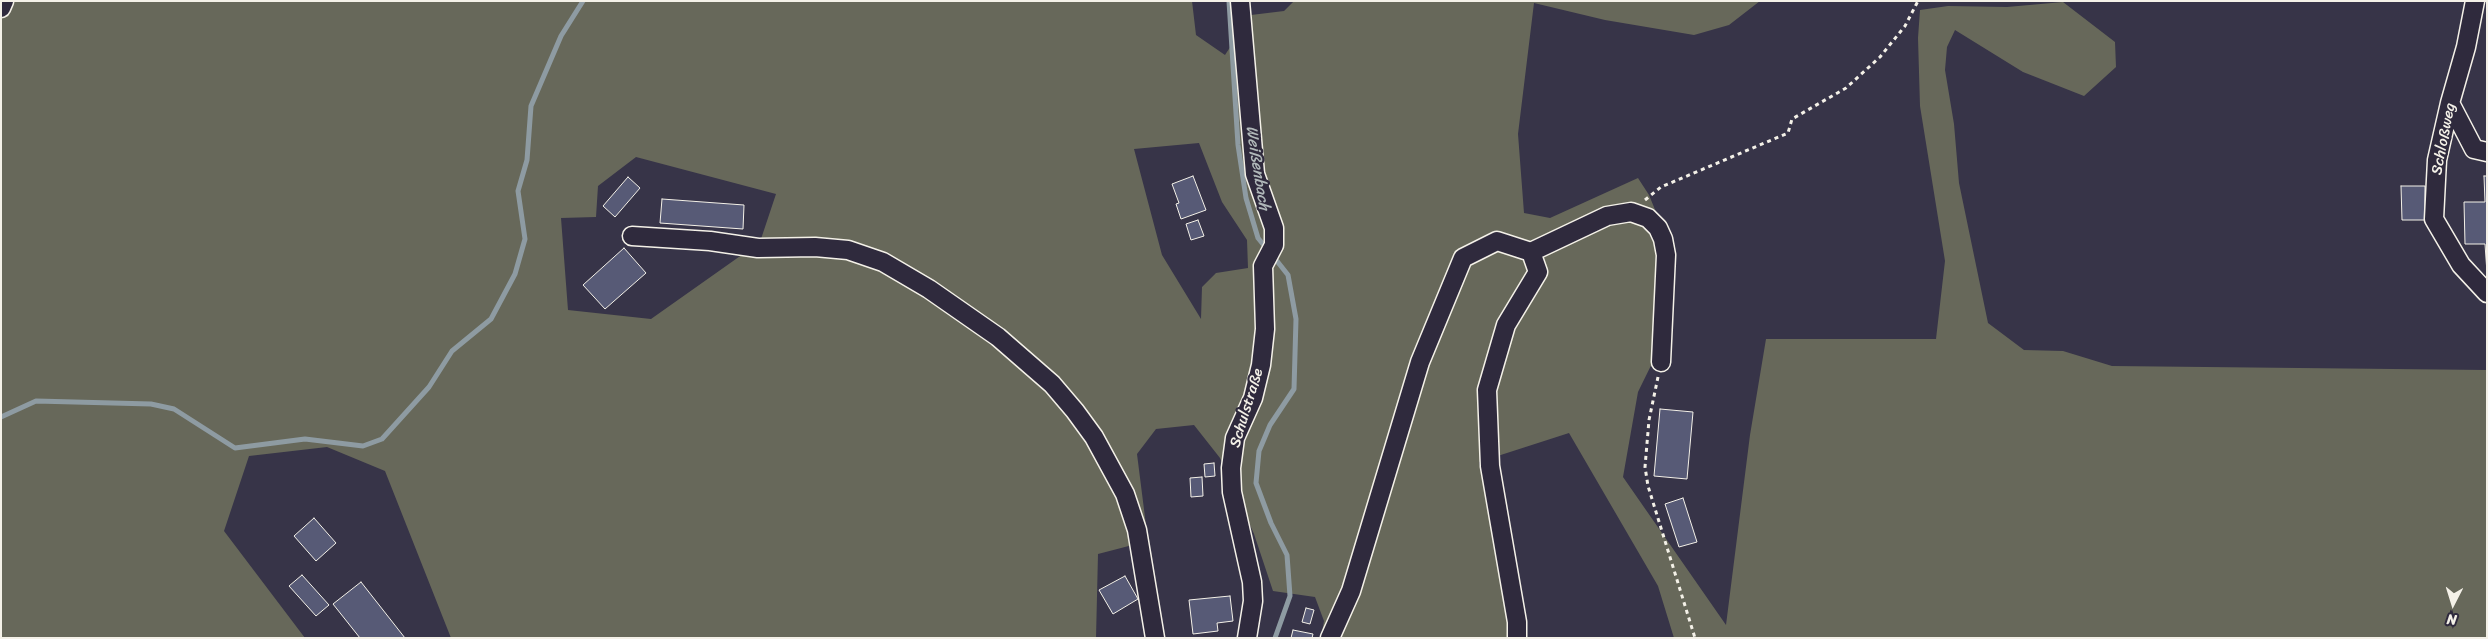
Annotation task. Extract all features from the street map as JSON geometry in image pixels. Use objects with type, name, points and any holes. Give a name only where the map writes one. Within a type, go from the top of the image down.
[{"type":"street","points":[[1,8],[4,1]]},
{"type":"street","name":"Schulstraße","points":[[1240,1],[1255,174],[1274,228],[1274,245],[1262,266],[1265,329],[1261,366],[1253,398],[1235,438],[1231,468],[1232,492],[1252,582],[1253,601],[1247,638]]},
{"type":"street","name":"Schloßweg","points":[[2475,1],[2466,47],[2450,103],[2437,160],[2434,219],[2461,265],[2487,293]]},
{"type":"street","points":[[2450,103],[2474,149],[2487,152]]},
{"type":"street","points":[[1330,638],[1351,591],[1420,362],[1463,258],[1497,241],[1531,252],[1607,216],[1631,212],[1648,218],[1658,228],[1666,255],[1661,362]]},
{"type":"street","points":[[632,236],[710,241],[758,248],[848,250],[883,262],[929,289],[998,337],[1052,384],[1075,411],[1094,437],[1125,494],[1137,530],[1155,638]]},
{"type":"street","points":[[1517,638],[1514,602],[1490,466],[1487,390],[1506,325],[1538,272],[1531,252]]},
{"type":"path","points":[[1631,212],[1661,187],[1788,133],[1792,119],[1846,88],[1880,58],[1905,26],[1918,1]]},
{"type":"path","points":[[1661,362],[1649,420],[1645,467],[1648,486],[1695,638]]},
{"type":"green space","points":[[1,1],[1192,1],[1196,35],[1225,55],[1251,15],[1284,11],[1294,1],[1760,1],[1729,25],[1694,35],[1605,20],[1534,3],[1518,134],[1524,213],[1550,218],[1638,178],[1649,195],[1669,244],[1663,341],[1638,392],[1623,477],[1726,625],[1750,435],[1766,339],[1936,339],[1945,261],[1920,106],[1918,38],[1920,10],[1948,6],[2007,7],[2063,2],[2115,42],[2116,67],[2084,96],[2023,72],[1955,30],[1947,47],[1945,70],[1954,124],[1959,183],[1988,323],[2024,350],[2063,351],[2112,366],[2487,370],[2487,638],[1674,638],[1658,586],[1569,433],[1479,462],[1515,638],[1321,638],[1324,621],[1315,597],[1273,591],[1254,534],[1220,458],[1194,425],[1156,429],[1137,454],[1148,541],[1098,554],[1096,638],[451,638],[385,471],[327,447],[249,456],[224,531],[305,638],[1,638]],"holes":[[[1199,143],[1222,202],[1247,240],[1248,268],[1216,273],[1202,287],[1201,319],[1162,255],[1134,149]],[[636,157],[776,194],[760,242],[651,319],[568,310],[561,218],[596,217],[598,186]]]},
{"type":"building","points":[[1193,176],[1206,210],[1181,219],[1176,204],[1179,203],[1172,184]]},
{"type":"building","points":[[2484,176],[2487,176],[2487,273],[2485,244],[2465,244],[2464,202],[2485,202]]},
{"type":"building","points":[[628,177],[640,188],[615,217],[603,206]]},
{"type":"building","points":[[2401,186],[2425,186],[2425,220],[2402,220]]},
{"type":"building","points":[[662,199],[744,205],[743,229],[660,223]]},
{"type":"building","points":[[1198,220],[1204,236],[1191,240],[1186,224]]},
{"type":"building","points":[[624,248],[646,273],[605,309],[583,285]]},
{"type":"building","points":[[1660,409],[1693,412],[1687,479],[1654,476]]},
{"type":"building","points":[[1214,463],[1215,476],[1205,477],[1204,464]]},
{"type":"building","points":[[1202,477],[1203,496],[1191,497],[1190,478]]},
{"type":"building","points":[[1683,498],[1697,542],[1679,547],[1665,504]]},
{"type":"building","points":[[314,518],[336,543],[316,561],[294,536]]},
{"type":"building","points":[[302,575],[329,605],[316,616],[289,586]]},
{"type":"building","points":[[1125,576],[1138,599],[1113,614],[1099,590]]},
{"type":"building","points":[[361,582],[405,638],[360,638],[333,604]]},
{"type":"building","points":[[1230,596],[1233,621],[1217,623],[1218,631],[1193,634],[1189,600]]},
{"type":"building","points":[[1306,608],[1314,610],[1310,624],[1302,622]]},
{"type":"building","points":[[1293,630],[1313,634],[1312,638],[1291,638]]},
{"type":"waterway","points":[[1,417],[36,401],[151,404],[174,409],[235,448],[305,439],[363,446],[382,439],[429,387],[452,351],[491,319],[515,274],[525,239],[518,191],[527,160],[531,106],[561,36],[583,1]]},
{"type":"waterway","name":"Weißenbach","points":[[1229,1],[1238,145],[1246,198],[1258,238],[1267,249]]},
{"type":"waterway","name":"Weißenbach","points":[[1273,256],[1288,275],[1296,319],[1294,389],[1270,425],[1259,451],[1256,483],[1271,523],[1287,555],[1290,596],[1275,638]]}]
